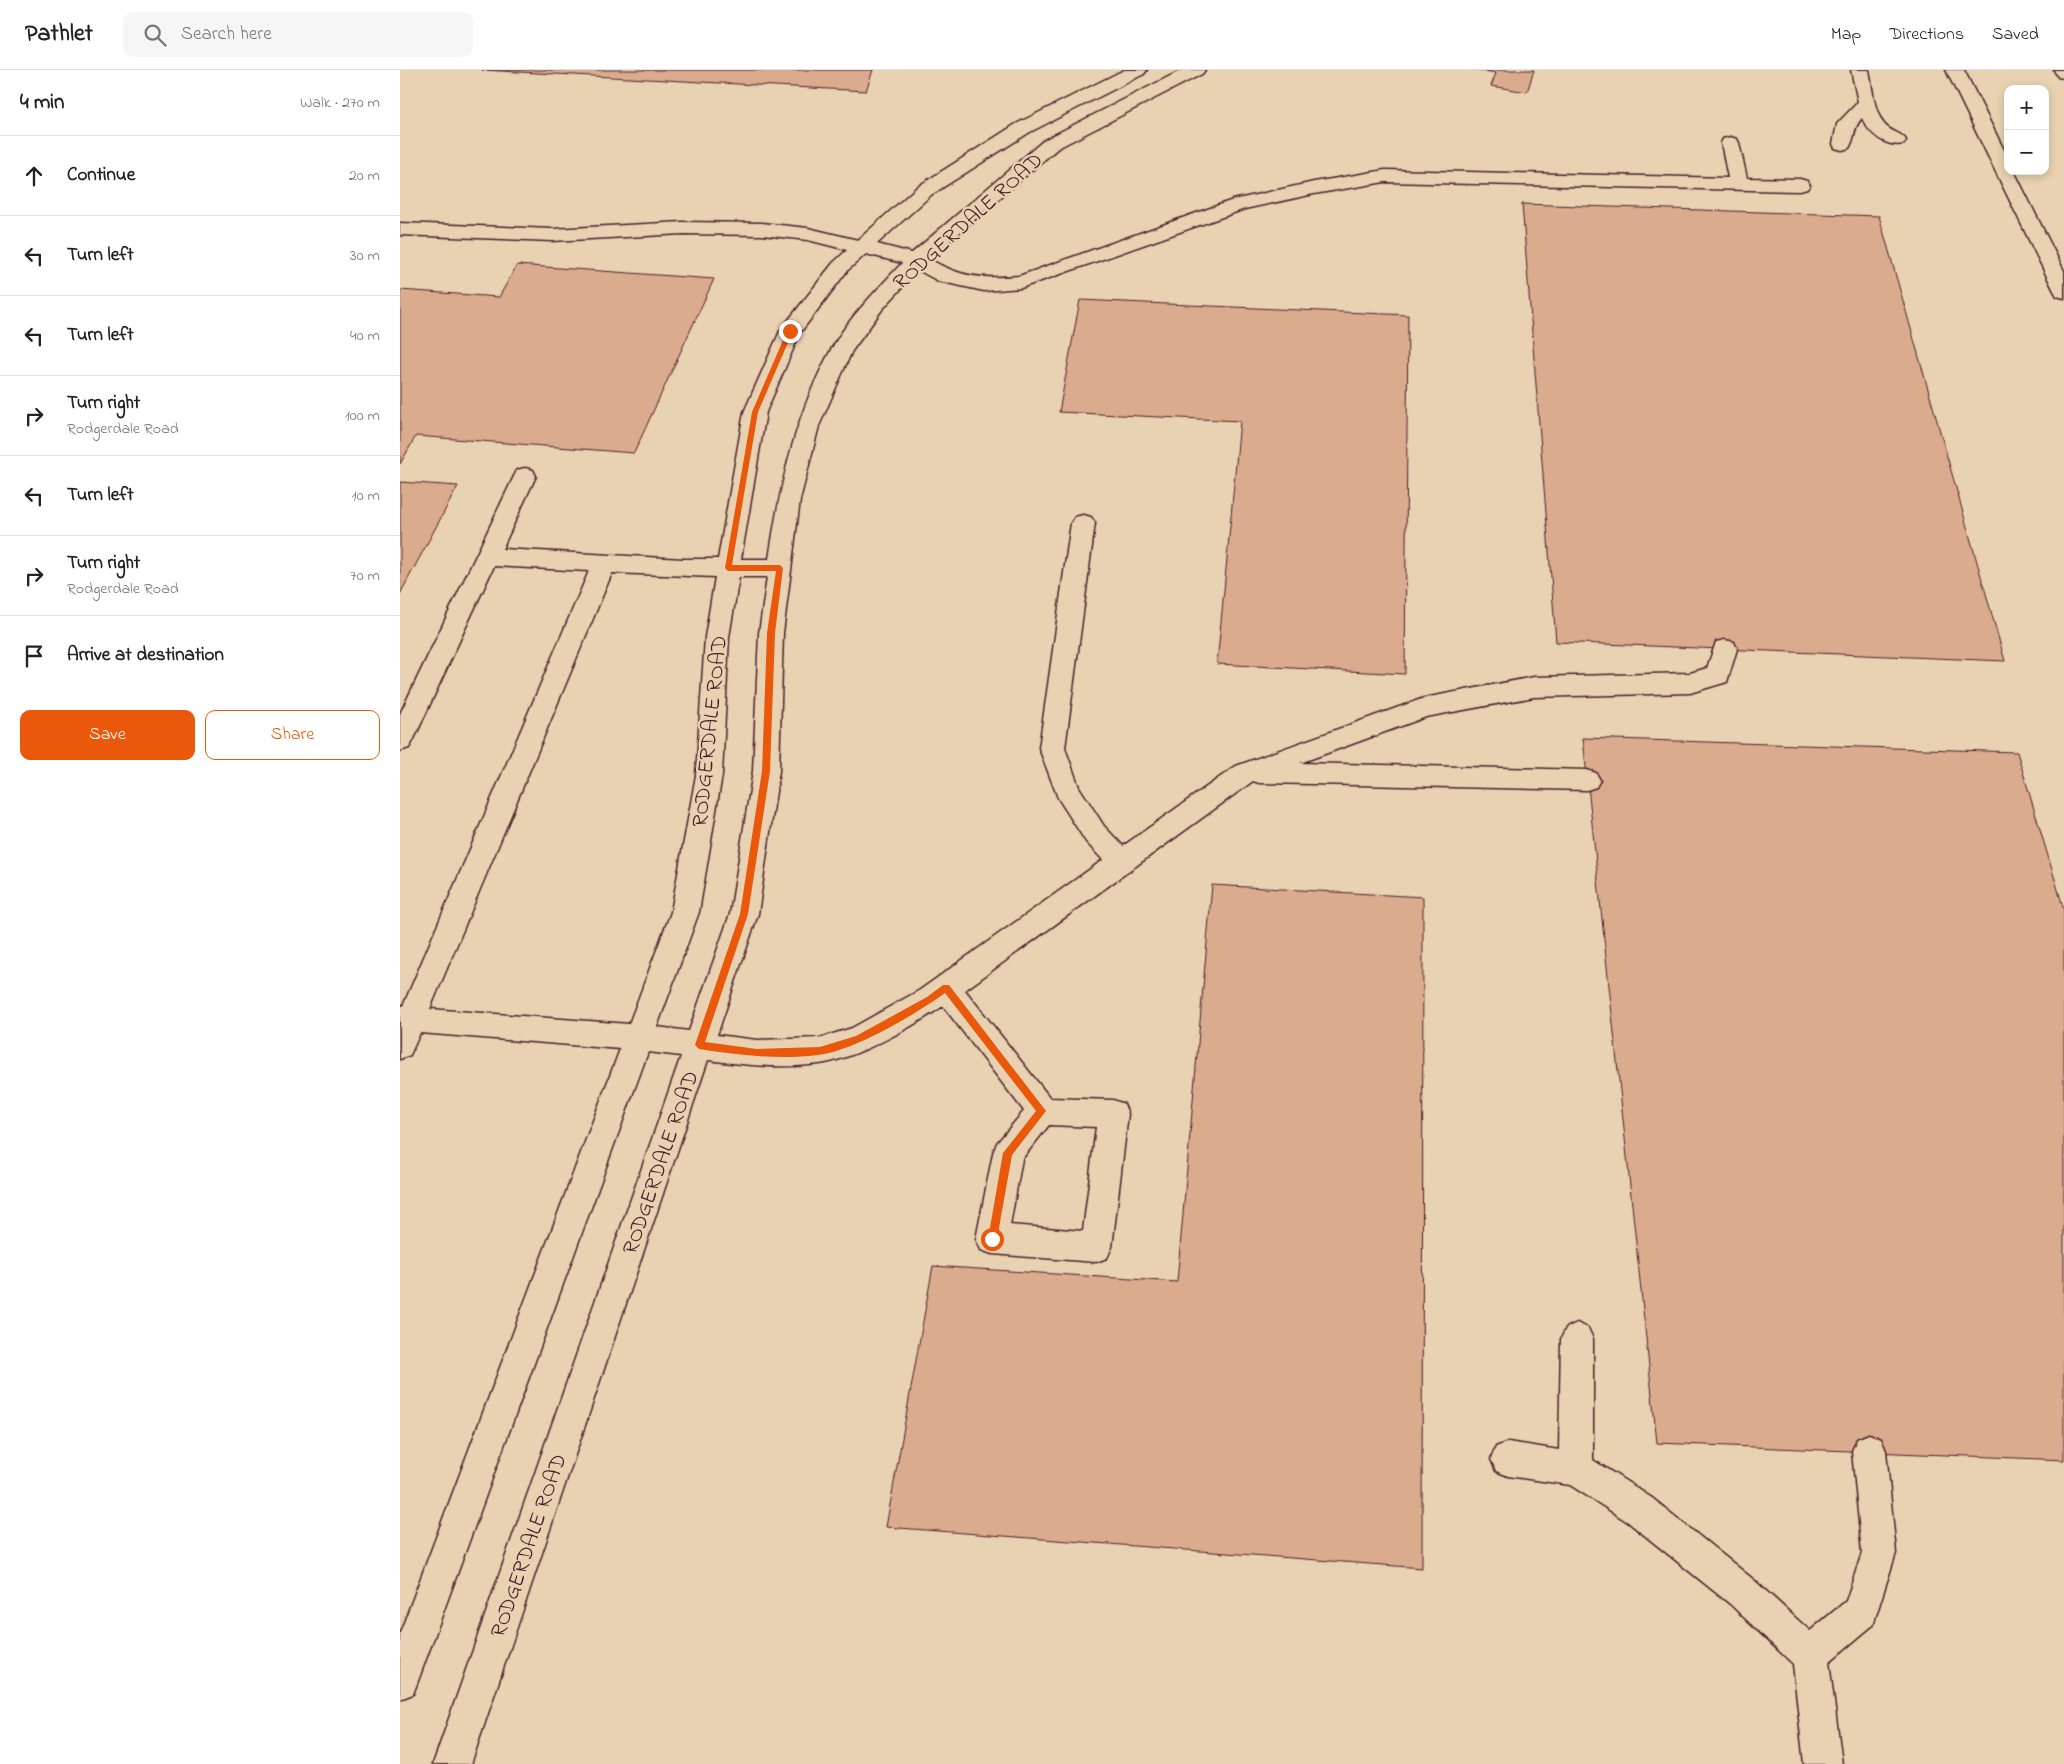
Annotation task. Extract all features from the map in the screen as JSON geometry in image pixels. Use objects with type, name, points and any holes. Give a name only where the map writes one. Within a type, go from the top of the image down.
[{"type":"street","name":"RODGERDALE ROAD","points":[[400,1680],[685,912],[709,775],[717,637],[755,412],[790,331],[840,267],[924,191],[1023,128],[1138,70]]},
{"type":"street","name":"RODGERDALE ROAD","points":[[452,1764],[744,914],[766,771],[771,633],[789,500],[808,426],[834,366],[842,349],[874,306],[916,260],[1051,144],[1196,70]]},
{"type":"street","points":[[1860,70],[1873,125],[1882,134],[1897,140]]},
{"type":"street","points":[[1955,70],[2064,292]]},
{"type":"street","points":[[1842,144],[1846,124],[1867,103]]},
{"type":"street","points":[[1730,142],[1739,184]]},
{"type":"street","points":[[400,229],[552,235],[683,228],[762,229],[808,234],[916,260],[945,276],[984,284],[1021,282],[1240,204],[1314,188],[1385,176],[1800,185]]},
{"type":"street","points":[[400,741],[525,476]]},
{"type":"street","points":[[1083,522],[1052,748],[1067,791],[1095,834],[1121,862]]},
{"type":"street","points":[[486,557],[604,564],[780,568]]},
{"type":"street","points":[[400,1046],[405,1019],[604,564]]},
{"type":"street","points":[[405,1019],[638,1038],[757,1053],[820,1051],[858,1039],[930,1000],[1245,773],[1424,708],[1534,687],[1690,683],[1718,675],[1726,649]]},
{"type":"street","points":[[1245,773],[1587,780]]},
{"type":"street","points":[[946,988],[1042,1111],[1112,1114],[1096,1247],[992,1239],[1008,1153],[1042,1111]]},
{"type":"street","points":[[1576,1339],[1576,1469]]},
{"type":"street","points":[[1810,1656],[1860,1612],[1879,1553],[1869,1451]]},
{"type":"street","points":[[1508,1459],[1576,1469],[1640,1510],[1742,1592],[1810,1656],[1823,1764]]},
{"type":"building","points":[[482,70],[873,70],[866,91]]},
{"type":"building","points":[[1478,70],[1534,70],[1527,92],[1491,86],[1496,73]]},
{"type":"building","points":[[1522,204],[1879,216],[2005,661],[1556,642]]},
{"type":"building","points":[[517,265],[714,279],[634,453],[416,436],[400,464],[400,290],[499,297]]},
{"type":"building","points":[[1080,300],[1408,315],[1405,674],[1217,664],[1240,421],[1059,412]]},
{"type":"building","points":[[400,482],[458,486],[400,594]]},
{"type":"building","points":[[1583,738],[2017,752],[2064,910],[2064,1460],[1657,1443]]},
{"type":"building","points":[[1212,885],[1423,897],[1422,1568],[886,1527],[933,1266],[1177,1282]]},
{"type":"route","points":[[790,331],[755,412],[728,568],[780,568],[771,633],[766,771],[744,914],[699,1045],[757,1053],[820,1051],[858,1039],[930,1000],[946,988],[1042,1111],[1008,1153],[992,1239]]}]
